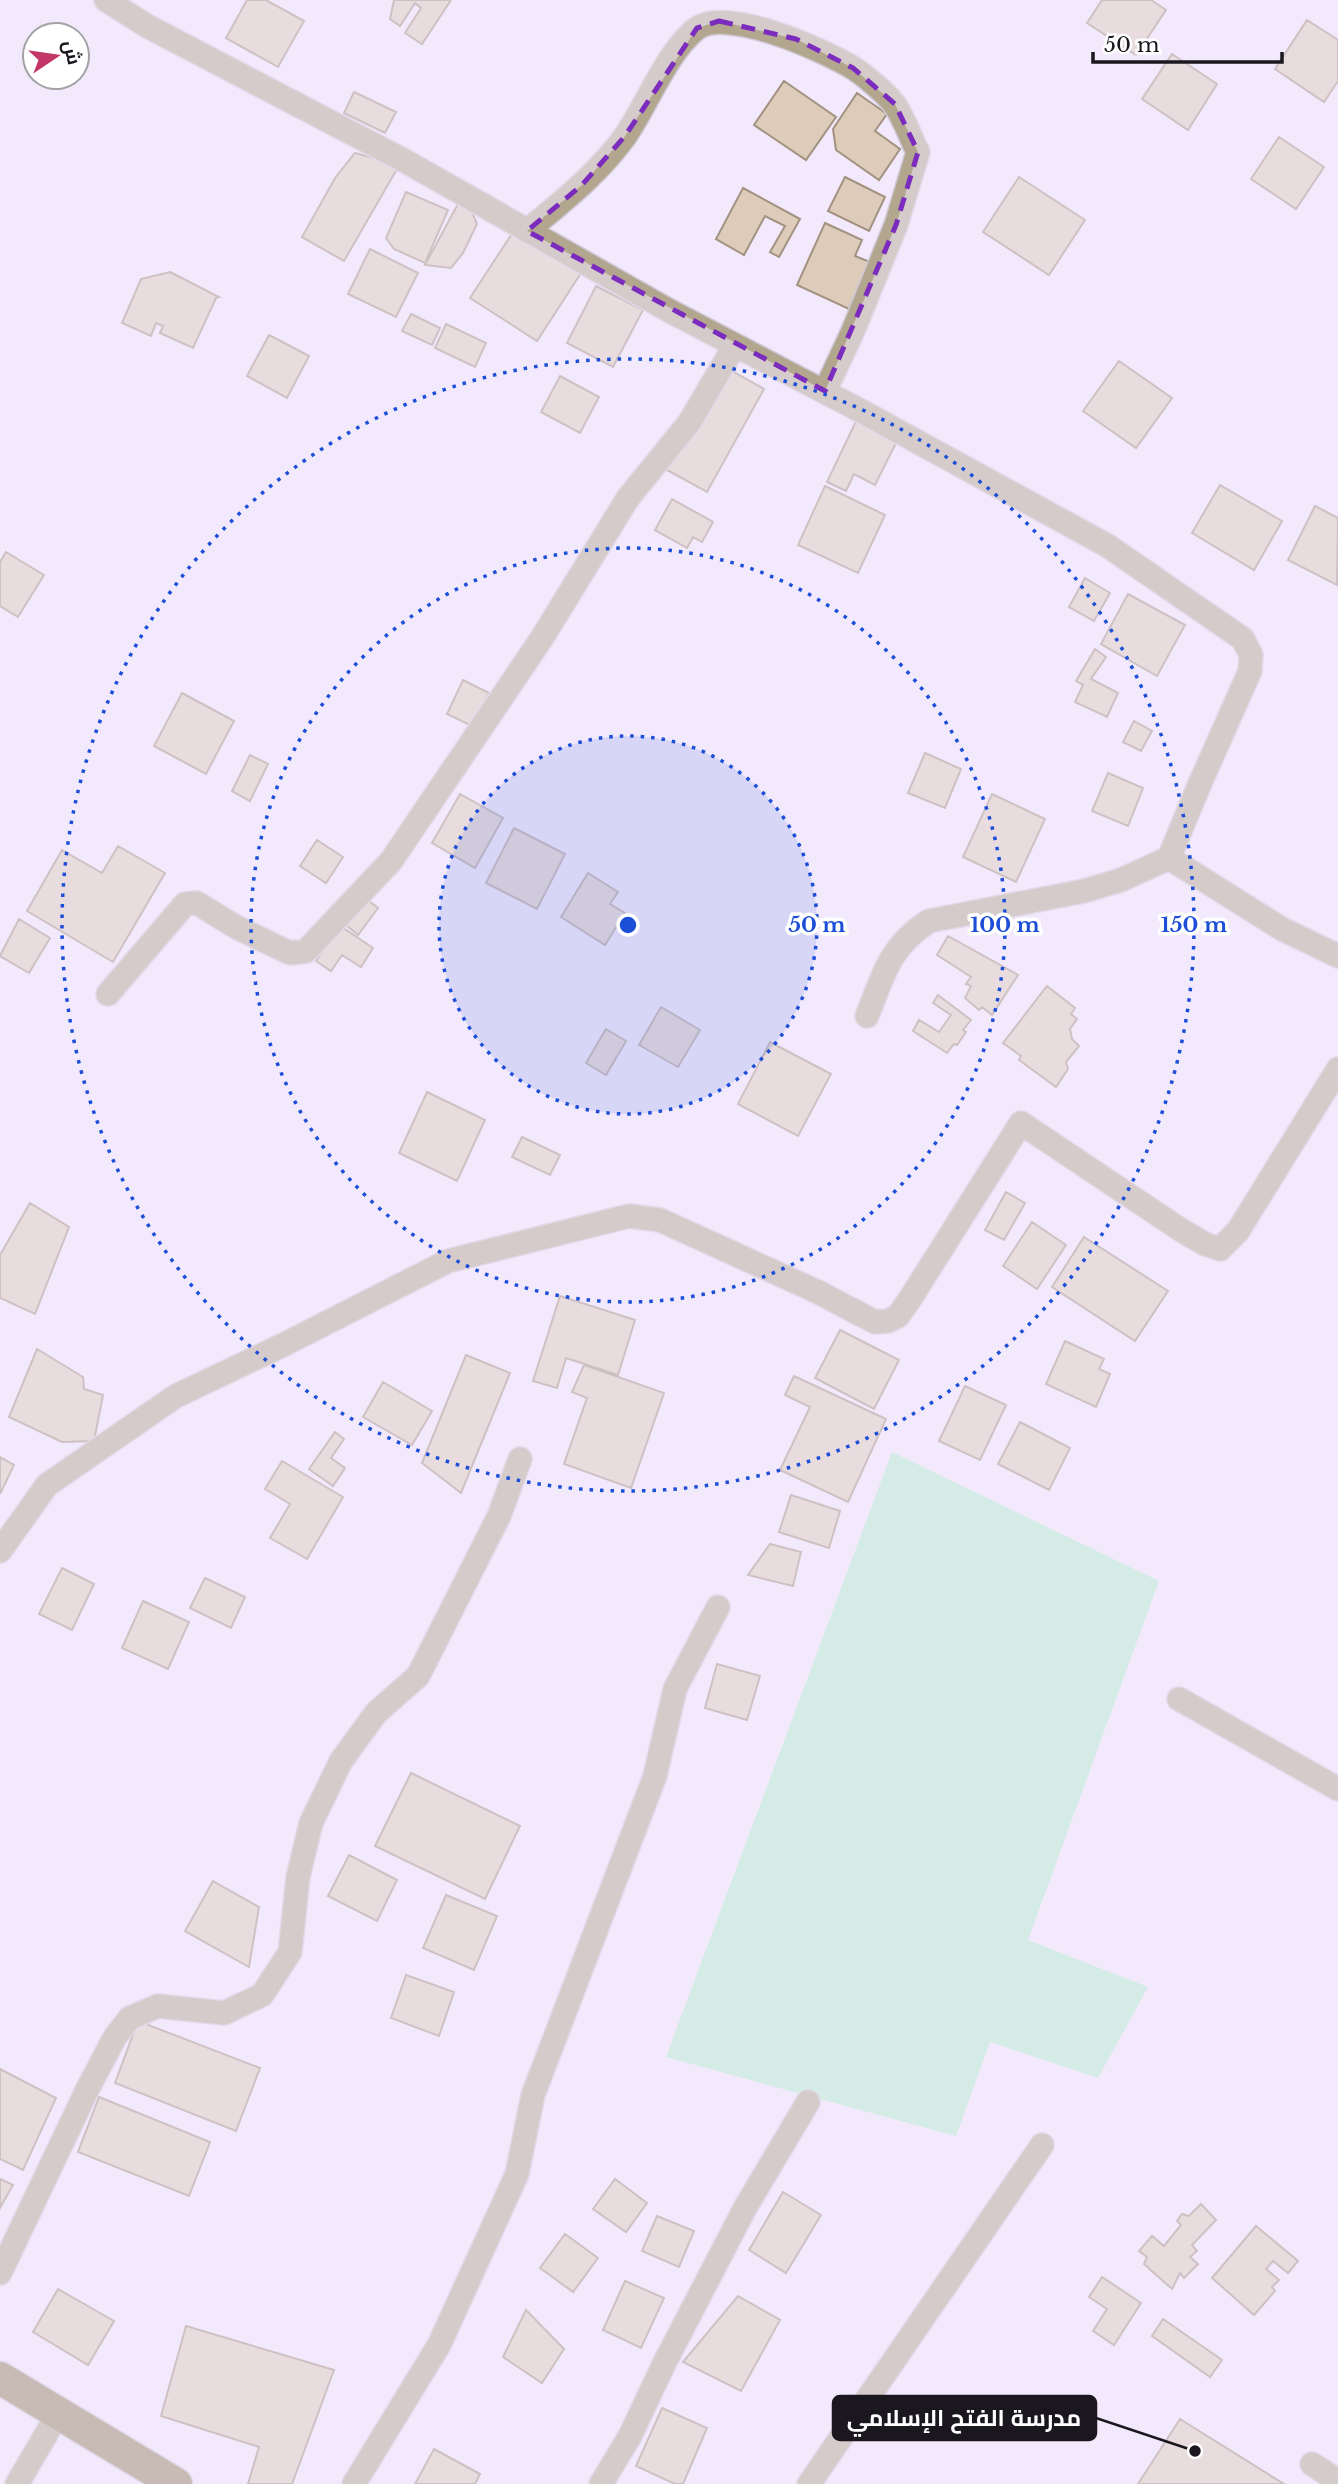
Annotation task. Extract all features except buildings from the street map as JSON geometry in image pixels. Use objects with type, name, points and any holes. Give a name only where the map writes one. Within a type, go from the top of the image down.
[{"type":"street","points":[[106,0],[147,26],[405,161],[668,310],[825,391],[1108,545],[1243,639],[1251,656],[1250,671],[1169,858],[1122,880],[1084,891],[929,921],[908,935],[888,962],[867,1016]]},
{"type":"street","points":[[527,231],[582,185],[625,136],[678,48],[697,28],[719,21],[744,25],[796,39],[853,68],[895,104],[918,152],[896,225],[853,331],[825,391]]},
{"type":"street","points":[[108,994],[185,905],[197,904],[236,927],[290,953],[306,951],[391,861],[541,638],[628,498],[689,423],[735,345]]},
{"type":"street","points":[[1169,858],[1282,929],[1338,956]]},
{"type":"street","points":[[0,1551],[47,1485],[176,1396],[448,1261],[590,1224],[629,1216],[660,1220],[818,1292],[875,1322],[888,1321],[898,1316],[910,1299],[1021,1123],[1181,1230],[1220,1249],[1238,1231],[1338,1069]]},
{"type":"street","points":[[0,2273],[94,2078],[115,2037],[130,2018],[158,2006],[224,2013],[262,1995],[290,1952],[298,1877],[311,1823],[341,1761],[376,1713],[418,1676],[499,1516],[520,1459]]},
{"type":"street","points":[[354,2484],[439,2345],[517,2175],[533,2095],[655,1776],[675,1689],[718,1607]]},
{"type":"street","points":[[1179,1699],[1338,1789]]},
{"type":"street","points":[[601,2484],[630,2436],[745,2208],[808,2102]]},
{"type":"street","points":[[809,2484],[1042,2145]]},
{"type":"street","points":[[0,2378],[176,2484]]},
{"type":"street","points":[[17,2484],[58,2414]]},
{"type":"street","points":[[1312,2463],[1338,2481]]},
{"type":"highlighted area","points":[[719,21],[744,25],[796,39],[853,68],[895,104],[918,152],[896,225],[825,391],[527,231],[582,185],[625,136],[697,28]]},
{"type":"green space","points":[[892,1452],[1159,1581],[1028,1940],[1148,1987],[1098,2078],[990,2042],[956,2136],[666,2057]]},
{"type":"place","name":"مدرسة الفتح الإسلامي","points":[[1195,2451]]}]
